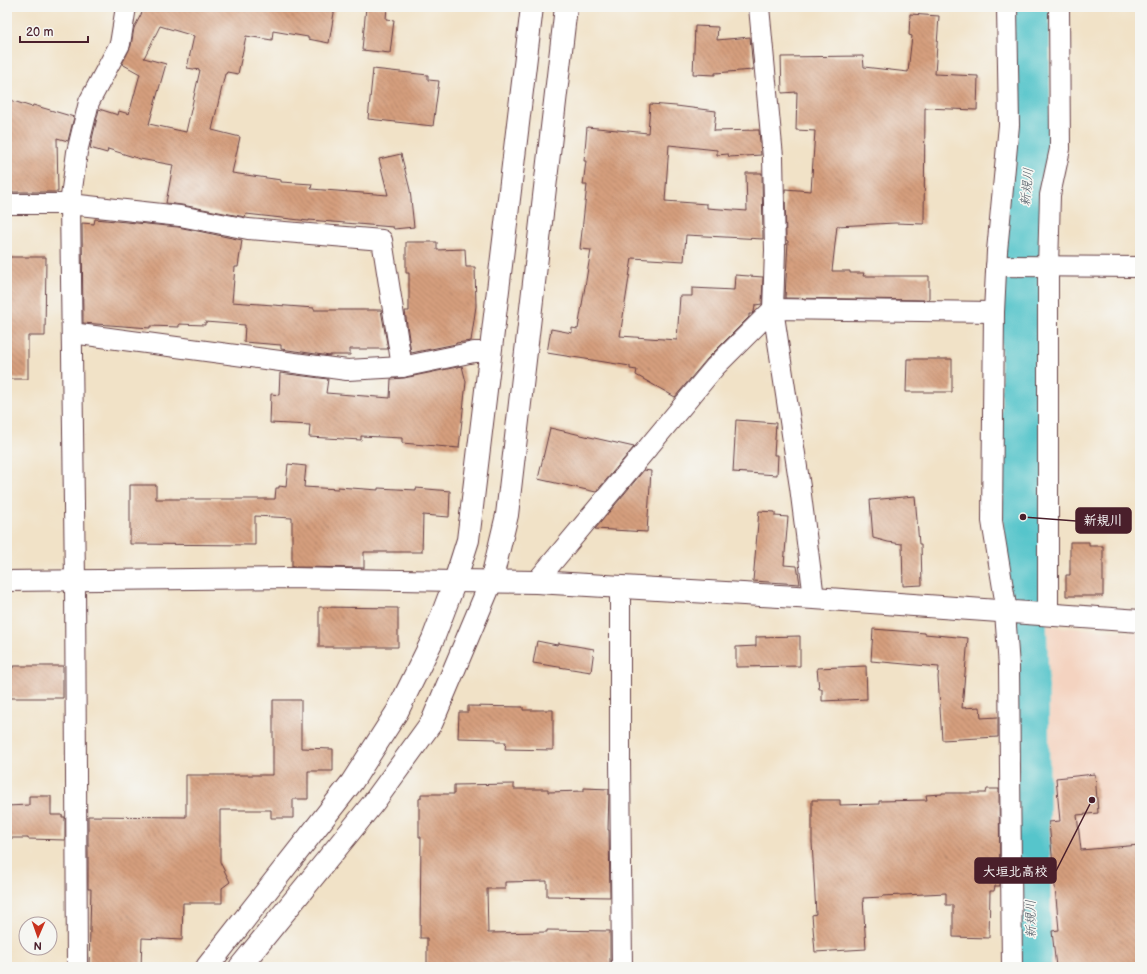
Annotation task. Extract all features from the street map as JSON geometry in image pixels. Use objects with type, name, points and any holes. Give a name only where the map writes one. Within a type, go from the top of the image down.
[{"type":"main road","points":[[207,967],[352,782],[393,718],[433,639],[455,581],[468,540],[532,7]]},
{"type":"main road","points":[[240,967],[374,802],[432,722],[491,582],[507,516],[566,7]]},
{"type":"main road","points":[[455,581],[536,582],[814,598],[1140,622]]},
{"type":"street","points":[[77,967],[75,580],[70,204],[77,152],[89,102],[120,44],[126,7]]},
{"type":"street","points":[[759,7],[773,157],[775,250],[773,309],[800,487],[814,598]]},
{"type":"street","points":[[1007,7],[1009,126],[996,266],[994,312],[992,521],[1006,612],[1009,667],[1012,967]]},
{"type":"street","points":[[1043,614],[1050,195],[1060,149],[1059,7]]},
{"type":"street","points":[[7,204],[70,204],[180,216],[248,229],[382,240],[402,367]]},
{"type":"street","points":[[996,266],[1140,267]]},
{"type":"street","points":[[536,582],[715,368],[773,309],[994,312]]},
{"type":"street","points":[[72,333],[347,370],[402,367],[474,352],[491,352]]},
{"type":"street","points":[[7,580],[291,578],[455,581]]},
{"type":"street","points":[[620,587],[622,967]]},
{"type":"shaded area","points":[[1045,626],[1140,633],[1140,967],[1045,967]]},
{"type":"building","points":[[145,7],[335,7],[329,43],[308,39],[308,37],[273,31],[272,40],[246,36],[238,74],[227,72],[225,74],[212,130],[240,137],[232,173],[281,180],[281,182],[312,184],[311,189],[388,195],[379,159],[401,154],[410,190],[414,227],[394,229],[393,227],[309,221],[246,214],[245,217],[166,203],[173,165],[140,159],[108,149],[107,153],[90,148],[99,109],[118,115],[119,111],[129,114],[140,74],[122,64],[131,46],[134,28]],"holes":[[[160,26],[194,36],[187,68],[200,70],[186,132],[149,124],[166,64],[144,58]]]},
{"type":"building","points":[[366,7],[387,7],[386,19],[394,20],[390,53],[362,50]]},
{"type":"building","points":[[910,14],[939,16],[935,74],[978,76],[977,110],[925,108],[924,224],[895,223],[837,226],[832,271],[864,273],[863,276],[929,276],[929,300],[785,298],[788,241],[786,240],[785,189],[811,191],[815,131],[796,130],[797,92],[782,93],[781,57],[863,56],[864,67],[908,72],[912,36],[909,35]]},
{"type":"building","points":[[695,26],[718,27],[717,40],[750,37],[753,70],[715,73],[715,75],[693,74]]},
{"type":"building","points":[[373,69],[428,75],[428,80],[439,81],[433,126],[368,119]]},
{"type":"building","points":[[7,99],[32,107],[33,105],[74,117],[68,141],[57,138],[58,192],[7,192]]},
{"type":"building","points":[[650,104],[716,111],[714,131],[759,130],[761,155],[729,157],[728,154],[717,155],[717,150],[669,145],[665,201],[707,204],[707,208],[747,211],[746,173],[762,173],[763,239],[686,235],[684,261],[632,258],[620,336],[677,340],[680,296],[692,296],[692,288],[734,290],[735,275],[763,277],[762,304],[755,305],[754,312],[749,314],[749,317],[707,359],[675,397],[636,375],[637,370],[630,369],[630,366],[547,353],[551,329],[572,333],[572,328],[578,329],[591,250],[580,249],[587,185],[583,185],[586,161],[584,161],[587,127],[648,133]]},
{"type":"building","points":[[95,219],[178,227],[242,240],[238,267],[235,267],[232,302],[314,308],[314,310],[381,310],[388,349],[350,349],[350,355],[330,356],[281,349],[281,345],[244,342],[245,325],[205,322],[205,325],[179,324],[179,327],[150,326],[150,328],[83,323],[82,223],[94,224]]},
{"type":"building","points":[[406,242],[437,242],[437,250],[465,249],[466,267],[475,267],[476,306],[471,341],[411,353],[405,311],[409,311],[409,273],[406,273]]},
{"type":"building","points":[[7,257],[46,257],[45,336],[28,336],[28,379],[7,379]]},
{"type":"building","points":[[907,359],[952,359],[952,392],[906,392]]},
{"type":"building","points":[[462,366],[466,382],[459,448],[402,443],[402,438],[361,436],[361,440],[309,437],[310,425],[270,423],[271,394],[279,395],[280,373],[328,379],[326,393],[390,398],[391,379],[404,378]]},
{"type":"building","points":[[736,420],[776,423],[774,455],[778,455],[777,475],[733,472]]},
{"type":"building","points":[[550,428],[634,447],[596,492],[538,479]]},
{"type":"building","points":[[288,464],[306,466],[304,487],[338,489],[338,487],[378,490],[378,488],[416,490],[416,488],[450,491],[449,517],[423,515],[422,552],[364,552],[364,568],[292,567],[292,518],[255,516],[255,545],[130,544],[130,485],[156,485],[156,499],[275,499],[276,488],[279,488],[279,486],[286,487]]},
{"type":"building","points":[[644,470],[651,471],[647,532],[595,529]]},
{"type":"building","points":[[915,496],[919,544],[921,544],[922,585],[903,586],[902,544],[873,538],[870,500]]},
{"type":"building","points":[[759,511],[775,512],[775,516],[788,517],[784,565],[797,566],[800,584],[753,581]]},
{"type":"building","points":[[1070,542],[1089,542],[1089,546],[1103,546],[1103,596],[1066,596],[1066,575],[1070,575]]},
{"type":"building","points":[[319,607],[398,608],[398,647],[319,647]]},
{"type":"building","points":[[873,629],[968,638],[962,708],[980,707],[981,718],[998,717],[998,737],[942,740],[938,677],[939,667],[871,661]]},
{"type":"building","points":[[800,636],[800,666],[736,667],[736,647],[756,646],[756,637]]},
{"type":"building","points":[[537,641],[594,649],[591,672],[533,663]]},
{"type":"building","points":[[13,666],[63,666],[63,698],[7,698],[7,669],[13,668]]},
{"type":"building","points":[[866,666],[867,699],[822,701],[822,689],[819,689],[817,668]]},
{"type":"building","points":[[273,700],[301,700],[301,748],[333,749],[333,771],[308,771],[308,799],[293,799],[293,818],[271,818],[271,810],[220,810],[220,862],[230,882],[222,888],[222,903],[183,903],[182,940],[142,938],[141,967],[89,967],[91,889],[88,889],[88,816],[186,817],[186,775],[273,775]]},
{"type":"building","points":[[468,706],[523,707],[523,710],[553,710],[553,750],[505,749],[506,742],[496,742],[496,739],[458,738],[459,712],[468,712]]},
{"type":"building","points":[[1095,774],[1098,813],[1077,815],[1081,850],[1140,845],[1140,967],[1056,967],[1052,931],[1059,930],[1049,822],[1060,821],[1056,778]]},
{"type":"building","points":[[514,784],[514,789],[548,789],[548,792],[584,791],[584,788],[609,789],[608,830],[610,897],[547,896],[547,881],[505,882],[505,889],[487,889],[488,933],[547,932],[547,930],[610,931],[610,965],[427,965],[427,938],[420,938],[421,837],[419,837],[419,799],[421,798],[421,794],[454,794],[454,785]]},
{"type":"building","points":[[987,789],[999,789],[1000,886],[995,886],[994,891],[990,891],[989,938],[953,937],[953,905],[946,905],[946,893],[882,896],[863,898],[866,949],[815,952],[812,915],[816,914],[812,842],[812,800],[840,800],[840,805],[879,804],[879,801],[927,800],[926,795],[942,793],[986,793]]},
{"type":"building","points":[[29,796],[51,796],[51,815],[62,815],[62,817],[65,817],[65,840],[7,838],[7,806],[29,805]]},
{"type":"waterway","name":"新規川","points":[[1029,7],[1030,137],[1020,257],[1023,517],[1028,678],[1031,967]]},
{"type":"place","name":"新規川","points":[[1023,517]]},
{"type":"place","name":"大垣北高校","points":[[1092,800]]}]
